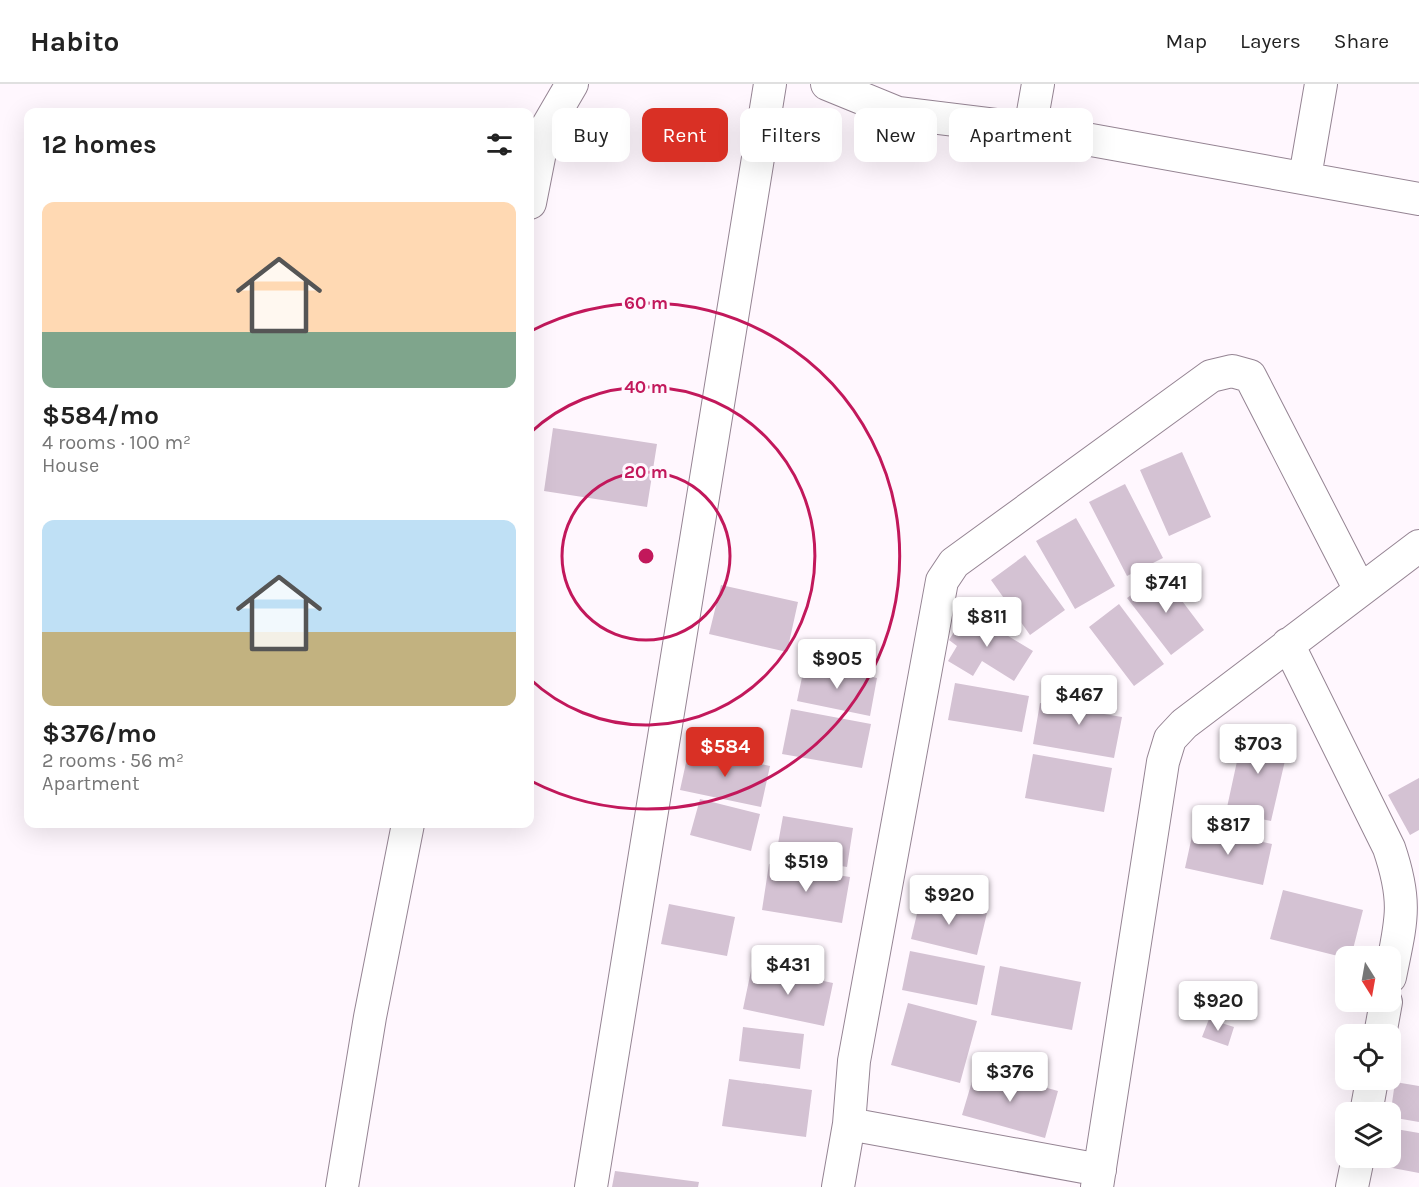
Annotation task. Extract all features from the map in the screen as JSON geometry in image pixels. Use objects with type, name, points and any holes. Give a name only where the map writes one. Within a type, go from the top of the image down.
[{"type":"street","points":[[534,181],[543,132],[572,84]]},
{"type":"street","points":[[591,1187],[770,84]]},
{"type":"street","points":[[827,84],[898,113],[949,119]]},
{"type":"street","points":[[1034,108],[1038,84]]},
{"type":"street","points":[[1305,177],[1321,84]]},
{"type":"street","points":[[1093,140],[1419,199]]},
{"type":"street","points":[[838,1187],[849,1124],[854,1061],[942,581],[954,562],[1212,376],[1232,372],[1250,376],[1360,590]]},
{"type":"street","points":[[849,1124],[1098,1178],[1162,762],[1170,739],[1184,724],[1419,546]]},
{"type":"street","points":[[1288,644],[1389,848],[1400,880],[1403,910],[1396,946]]},
{"type":"street","points":[[342,1187],[370,1017],[407,828]]},
{"type":"street","points":[[1352,1187],[1356,1168]]},
{"type":"building","points":[[553,428],[657,444],[647,507],[544,491]]},
{"type":"building","points":[[1182,452],[1211,517],[1169,536],[1140,470]]},
{"type":"building","points":[[1125,484],[1163,558],[1127,576],[1089,502]]},
{"type":"building","points":[[1076,518],[1115,586],[1075,609],[1036,541]]},
{"type":"building","points":[[1025,555],[1065,610],[1030,635],[991,580]]},
{"type":"building","points":[[1161,573],[1204,630],[1171,655],[1127,598]]},
{"type":"building","points":[[721,585],[798,602],[787,652],[709,634]]},
{"type":"building","points":[[1119,604],[1164,664],[1134,686],[1089,627]]},
{"type":"building","points":[[967,611],[1033,651],[1014,681],[982,661],[973,676],[948,661],[957,646],[949,640]]},
{"type":"building","points":[[805,663],[877,678],[870,716],[797,701]]},
{"type":"building","points":[[955,683],[1029,696],[1022,732],[948,720]]},
{"type":"building","points":[[1067,693],[1106,697],[1104,714],[1122,717],[1114,758],[1033,744],[1040,703],[1065,707]]},
{"type":"building","points":[[791,709],[871,724],[862,768],[782,754]]},
{"type":"building","points":[[1244,729],[1290,739],[1271,821],[1226,812]]},
{"type":"building","points":[[689,749],[770,766],[761,807],[680,790]]},
{"type":"building","points":[[1033,754],[1112,768],[1104,812],[1025,798]]},
{"type":"building","points":[[1419,778],[1419,830],[1410,835],[1388,795]]},
{"type":"building","points":[[700,799],[760,814],[751,851],[690,835]]},
{"type":"building","points":[[783,816],[853,828],[847,867],[776,855]]},
{"type":"building","points":[[1194,827],[1272,844],[1263,885],[1185,868]]},
{"type":"building","points":[[769,864],[850,877],[842,923],[762,910]]},
{"type":"building","points":[[1283,890],[1363,910],[1354,946],[1335,946],[1335,955],[1270,939]]},
{"type":"building","points":[[921,897],[987,913],[977,955],[911,939]]},
{"type":"building","points":[[669,904],[735,917],[727,956],[661,944]]},
{"type":"building","points":[[910,951],[985,966],[977,1005],[902,990]]},
{"type":"building","points":[[752,966],[833,983],[824,1026],[743,1009]]},
{"type":"building","points":[[1000,966],[1081,982],[1072,1030],[991,1015]]},
{"type":"building","points":[[908,1003],[977,1021],[960,1083],[891,1065]]},
{"type":"building","points":[[1209,1019],[1234,1027],[1228,1046],[1202,1037]]},
{"type":"building","points":[[743,1027],[804,1034],[800,1069],[739,1061]]},
{"type":"building","points":[[976,1068],[1058,1091],[1045,1138],[962,1115]]},
{"type":"building","points":[[729,1079],[812,1090],[806,1137],[722,1126]]},
{"type":"building","points":[[1401,1083],[1419,1086],[1419,1122],[1401,1119],[1401,1102],[1392,1102],[1394,1090],[1401,1090]]},
{"type":"building","points":[[1401,1130],[1419,1133],[1419,1173],[1393,1168],[1401,1168]]},
{"type":"building","points":[[615,1171],[699,1182],[698,1187],[612,1187]]}]
